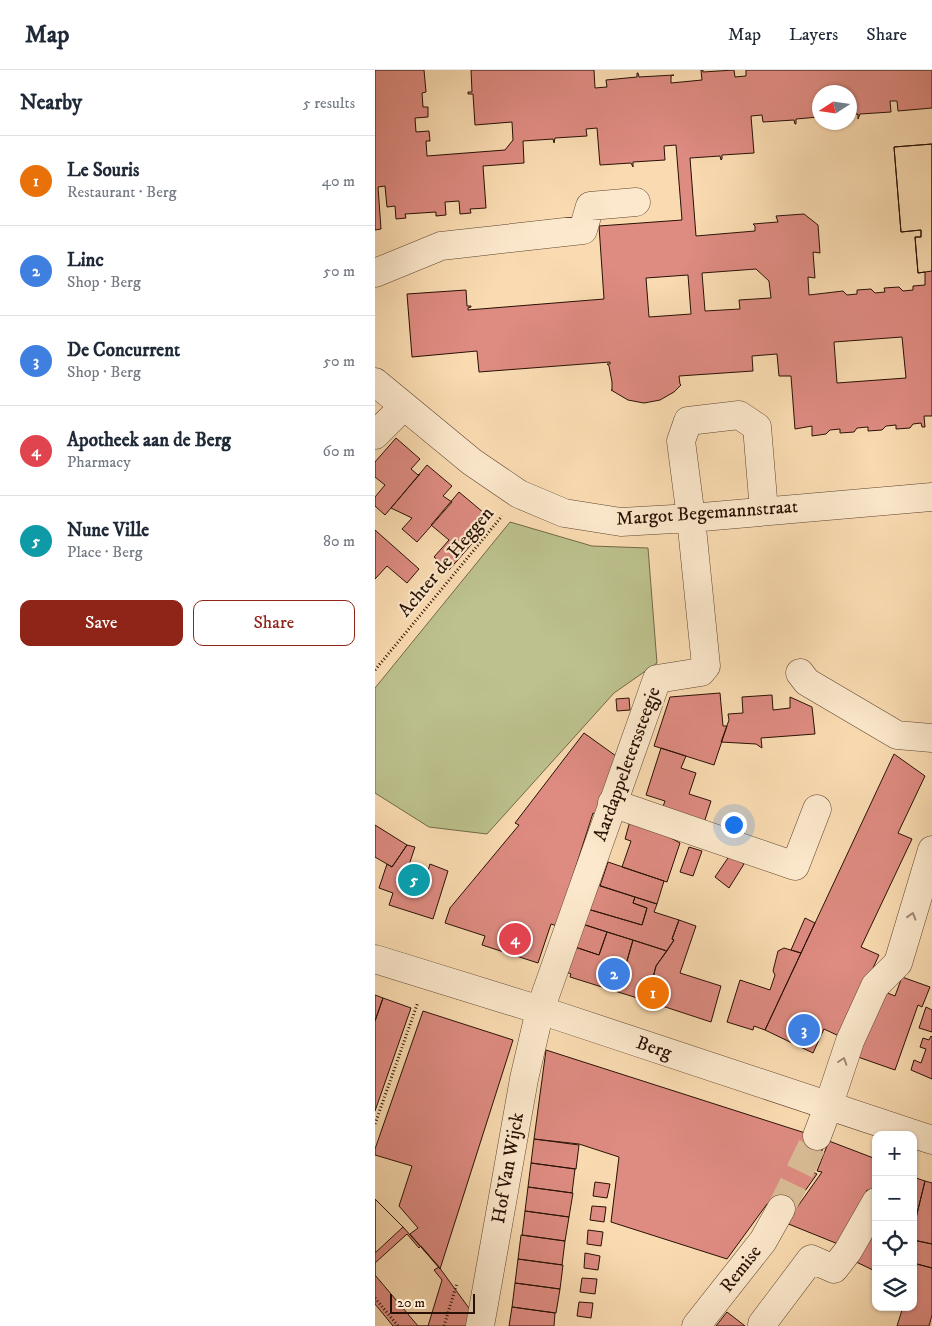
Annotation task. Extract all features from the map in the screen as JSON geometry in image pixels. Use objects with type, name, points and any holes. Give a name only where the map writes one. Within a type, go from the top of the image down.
[{"type":"street","points":[[375,273],[441,246],[583,230],[590,206],[636,202]]},
{"type":"street","name":"Margot Begemannstraat","points":[[375,382],[472,462],[519,494],[564,513],[621,522],[691,518],[932,497]]},
{"type":"street","points":[[375,435],[403,407]]},
{"type":"street","points":[[691,518],[681,442],[688,421],[739,415],[757,427],[764,511]]},
{"type":"street","name":"Aardappeleterssteegje","points":[[540,1010],[657,679],[701,672],[706,666],[691,518]]},
{"type":"street","points":[[800,673],[807,682],[897,735],[932,738]]},
{"type":"street","points":[[612,804],[795,866],[817,809]]},
{"type":"street","points":[[817,1136],[850,1041],[875,986],[897,963],[932,850]]},
{"type":"street","name":"Berg","points":[[375,959],[540,1010],[897,1131]]},
{"type":"street","name":"Hof Van Wijck","points":[[480,1326],[524,1079],[540,1010]]},
{"type":"street","name":"Berg","points":[[917,1137],[932,1140]]},
{"type":"street","name":"Remise","points":[[696,1326],[763,1241],[781,1209]]},
{"type":"street","points":[[762,1324],[811,1259],[834,1269],[848,1251],[872,1209]]},
{"type":"path","name":"Achter de Heggen","points":[[375,670],[519,494]]},
{"type":"path","points":[[375,1124],[427,975]]},
{"type":"path","points":[[375,1298],[398,1326]]},
{"type":"green space","points":[[510,522],[592,546],[648,548],[657,663],[614,693],[487,834],[429,827],[375,793],[375,688]]},
{"type":"building","points":[[375,70],[424,70],[426,92],[422,93],[423,107],[428,107],[428,117],[415,118],[416,132],[429,131],[430,141],[426,141],[427,156],[505,150],[513,140],[512,122],[475,125],[473,94],[468,94],[468,92],[472,92],[471,70],[594,70],[595,88],[607,87],[606,80],[637,77],[637,73],[639,77],[674,75],[671,76],[671,83],[702,80],[701,70],[703,72],[734,70],[735,77],[746,76],[746,70],[932,70],[932,108],[898,111],[897,101],[890,101],[891,112],[860,114],[858,119],[857,85],[812,85],[812,118],[796,119],[795,124],[794,120],[763,122],[762,115],[751,116],[754,153],[722,155],[721,160],[720,156],[690,158],[696,236],[755,231],[753,224],[778,222],[776,216],[804,214],[818,225],[820,253],[813,252],[815,278],[808,277],[809,295],[843,291],[847,295],[857,294],[857,290],[871,289],[875,293],[885,292],[884,288],[899,287],[903,291],[913,290],[913,286],[925,285],[925,272],[918,273],[915,237],[921,237],[921,230],[901,232],[894,147],[932,144],[932,416],[924,416],[925,427],[922,427],[921,423],[913,424],[910,428],[896,429],[896,425],[886,426],[882,430],[868,431],[868,427],[857,428],[854,432],[840,433],[840,429],[812,436],[812,426],[795,429],[791,376],[779,376],[777,354],[752,356],[753,371],[679,376],[681,385],[674,392],[660,400],[644,403],[628,400],[611,390],[612,382],[607,364],[610,364],[610,362],[479,372],[477,351],[412,357],[407,294],[466,290],[467,306],[471,306],[468,310],[604,299],[599,226],[682,220],[676,145],[664,146],[665,160],[633,162],[633,167],[631,163],[600,165],[597,128],[586,129],[587,136],[555,138],[554,143],[553,139],[523,141],[524,163],[483,166],[486,208],[470,209],[471,213],[460,214],[459,201],[445,202],[446,215],[436,216],[436,212],[405,214],[406,218],[396,219],[395,206],[387,207],[385,186],[378,187],[381,229],[375,230]],"holes":[[[756,269],[769,281],[771,298],[739,300],[740,309],[705,311],[702,273]],[[688,275],[691,314],[649,317],[646,278]],[[902,337],[906,378],[837,383],[834,342]]]},
{"type":"building","points":[[932,144],[932,271],[918,273],[915,237],[921,237],[921,230],[901,232],[894,147]]},
{"type":"building","points":[[396,438],[420,459],[411,469],[418,475],[420,474],[385,515],[375,506],[375,497],[385,485],[375,477],[375,462]]},
{"type":"building","points":[[427,465],[452,486],[443,496],[452,502],[417,542],[402,529],[412,518],[391,508]]},
{"type":"building","points":[[459,492],[484,513],[475,523],[484,530],[449,570],[434,557],[449,540],[431,525]]},
{"type":"building","points":[[375,530],[419,569],[407,583],[387,566],[375,579]]},
{"type":"building","points":[[720,693],[723,726],[727,726],[714,765],[654,746],[670,697]]},
{"type":"building","points":[[772,695],[773,710],[790,708],[790,697],[812,707],[815,734],[761,738],[762,748],[756,744],[721,742],[729,720],[728,714],[743,713],[742,697]]},
{"type":"building","points":[[629,698],[630,710],[617,711],[616,699]]},
{"type":"building","points":[[584,733],[616,756],[597,815],[593,813],[557,926],[551,924],[538,963],[482,945],[485,936],[445,923],[450,908],[519,825],[515,823]]},
{"type":"building","points":[[661,748],[686,756],[681,768],[696,773],[689,794],[711,801],[703,826],[661,812],[665,801],[646,795]]},
{"type":"building","points":[[894,754],[925,776],[898,833],[912,839],[861,947],[879,955],[841,1037],[824,1029],[813,1053],[765,1030]]},
{"type":"building","points":[[630,821],[653,828],[680,843],[667,882],[622,867],[631,841],[625,839]]},
{"type":"building","points":[[375,825],[407,845],[392,867],[375,857]]},
{"type":"building","points":[[407,845],[415,847],[407,871],[426,877],[430,864],[448,871],[433,919],[389,905],[393,893],[379,888],[387,864],[392,867]]},
{"type":"building","points":[[689,847],[702,851],[693,876],[680,872]]},
{"type":"building","points":[[730,855],[744,864],[729,888],[715,877]]},
{"type":"building","points":[[608,862],[664,881],[657,904],[600,886]]},
{"type":"building","points":[[592,883],[635,897],[633,903],[647,908],[642,925],[584,908]]},
{"type":"building","points":[[635,897],[657,904],[654,912],[679,920],[672,939],[674,940],[667,951],[579,923],[584,908],[642,925],[647,908],[633,903]]},
{"type":"building","points":[[805,918],[815,923],[801,953],[791,950]]},
{"type":"building","points":[[679,920],[696,926],[680,973],[721,986],[711,1022],[647,1001],[656,966],[674,940],[672,939]]},
{"type":"building","points":[[579,923],[607,932],[599,955],[572,946]]},
{"type":"building","points":[[607,932],[633,940],[618,992],[570,977],[571,974],[564,971],[572,946],[599,955]]},
{"type":"building","points":[[633,940],[667,951],[656,966],[647,1001],[618,992]]},
{"type":"building","points":[[784,948],[801,953],[765,1030],[754,1026],[753,1030],[727,1022],[740,980],[770,990],[775,975],[773,971],[778,951]]},
{"type":"building","points":[[902,977],[930,987],[922,1007],[918,1005],[895,1070],[855,1056],[880,990],[895,996]]},
{"type":"building","points":[[375,995],[383,998],[375,1021]]},
{"type":"building","points":[[383,998],[411,1008],[375,1111],[375,1021]]},
{"type":"building","points":[[926,1007],[932,1010],[932,1032],[919,1028]]},
{"type":"building","points":[[423,1011],[513,1040],[440,1269],[410,1234],[418,1228],[399,1206],[412,1166],[375,1155],[375,1149]]},
{"type":"building","points":[[931,1036],[932,1079],[911,1070],[914,1060],[921,1063],[926,1049],[920,1047],[923,1038],[929,1040]]},
{"type":"building","points":[[546,1050],[824,1139],[826,1141],[813,1172],[817,1174],[790,1212],[767,1204],[727,1259],[611,1222],[619,1157],[579,1144],[534,1139]]},
{"type":"building","points":[[534,1139],[579,1145],[576,1169],[531,1163]]},
{"type":"building","points":[[829,1141],[872,1157],[872,1192],[867,1190],[843,1246],[786,1223],[822,1172],[817,1171]]},
{"type":"building","points":[[531,1163],[575,1169],[572,1193],[528,1187]]},
{"type":"building","points":[[917,1178],[925,1181],[917,1214]]},
{"type":"building","points":[[925,1181],[932,1183],[932,1244],[917,1241],[917,1214]]},
{"type":"building","points":[[595,1182],[610,1184],[607,1198],[593,1196]]},
{"type":"building","points":[[528,1187],[573,1193],[569,1217],[525,1211]]},
{"type":"building","points":[[375,1199],[439,1267],[482,1326],[393,1326],[375,1304]]},
{"type":"building","points":[[375,1199],[403,1227],[375,1253]]},
{"type":"building","points":[[592,1206],[606,1207],[604,1222],[590,1220]]},
{"type":"building","points":[[525,1211],[569,1217],[565,1241],[522,1235]]},
{"type":"building","points":[[588,1230],[603,1232],[601,1246],[587,1244]]},
{"type":"building","points":[[872,1233],[872,1270],[852,1260]]},
{"type":"building","points":[[407,1234],[419,1248],[421,1246],[439,1267],[434,1270],[442,1280],[428,1326],[418,1326],[375,1275],[375,1263]]},
{"type":"building","points":[[521,1235],[565,1241],[562,1265],[518,1259]]},
{"type":"building","points":[[917,1241],[932,1244],[932,1268],[917,1264]]},
{"type":"building","points":[[585,1253],[600,1256],[598,1270],[584,1268]]},
{"type":"building","points":[[518,1259],[563,1265],[560,1289],[515,1283]]},
{"type":"building","points":[[917,1264],[932,1268],[932,1315],[929,1326],[897,1326],[902,1311],[917,1311]]},
{"type":"building","points":[[582,1278],[597,1279],[595,1294],[580,1292]]},
{"type":"building","points":[[515,1283],[560,1289],[556,1313],[512,1307]]},
{"type":"building","points":[[579,1302],[593,1303],[591,1318],[577,1316]]},
{"type":"building","points":[[512,1307],[555,1313],[554,1326],[509,1326]]},
{"type":"building","points":[[727,1312],[745,1326],[716,1326]]},
{"type":"tunnel","points":[[781,1209],[817,1136]]},
{"type":"place","name":"Nune Ville","points":[[414,880]]},
{"type":"place","name":"Apotheek aan de Berg","points":[[515,939]]},
{"type":"place","name":"Linc","points":[[614,974]]},
{"type":"place","name":"Le Souris","points":[[653,993]]},
{"type":"place","name":"De Concurrent","points":[[804,1030]]}]
